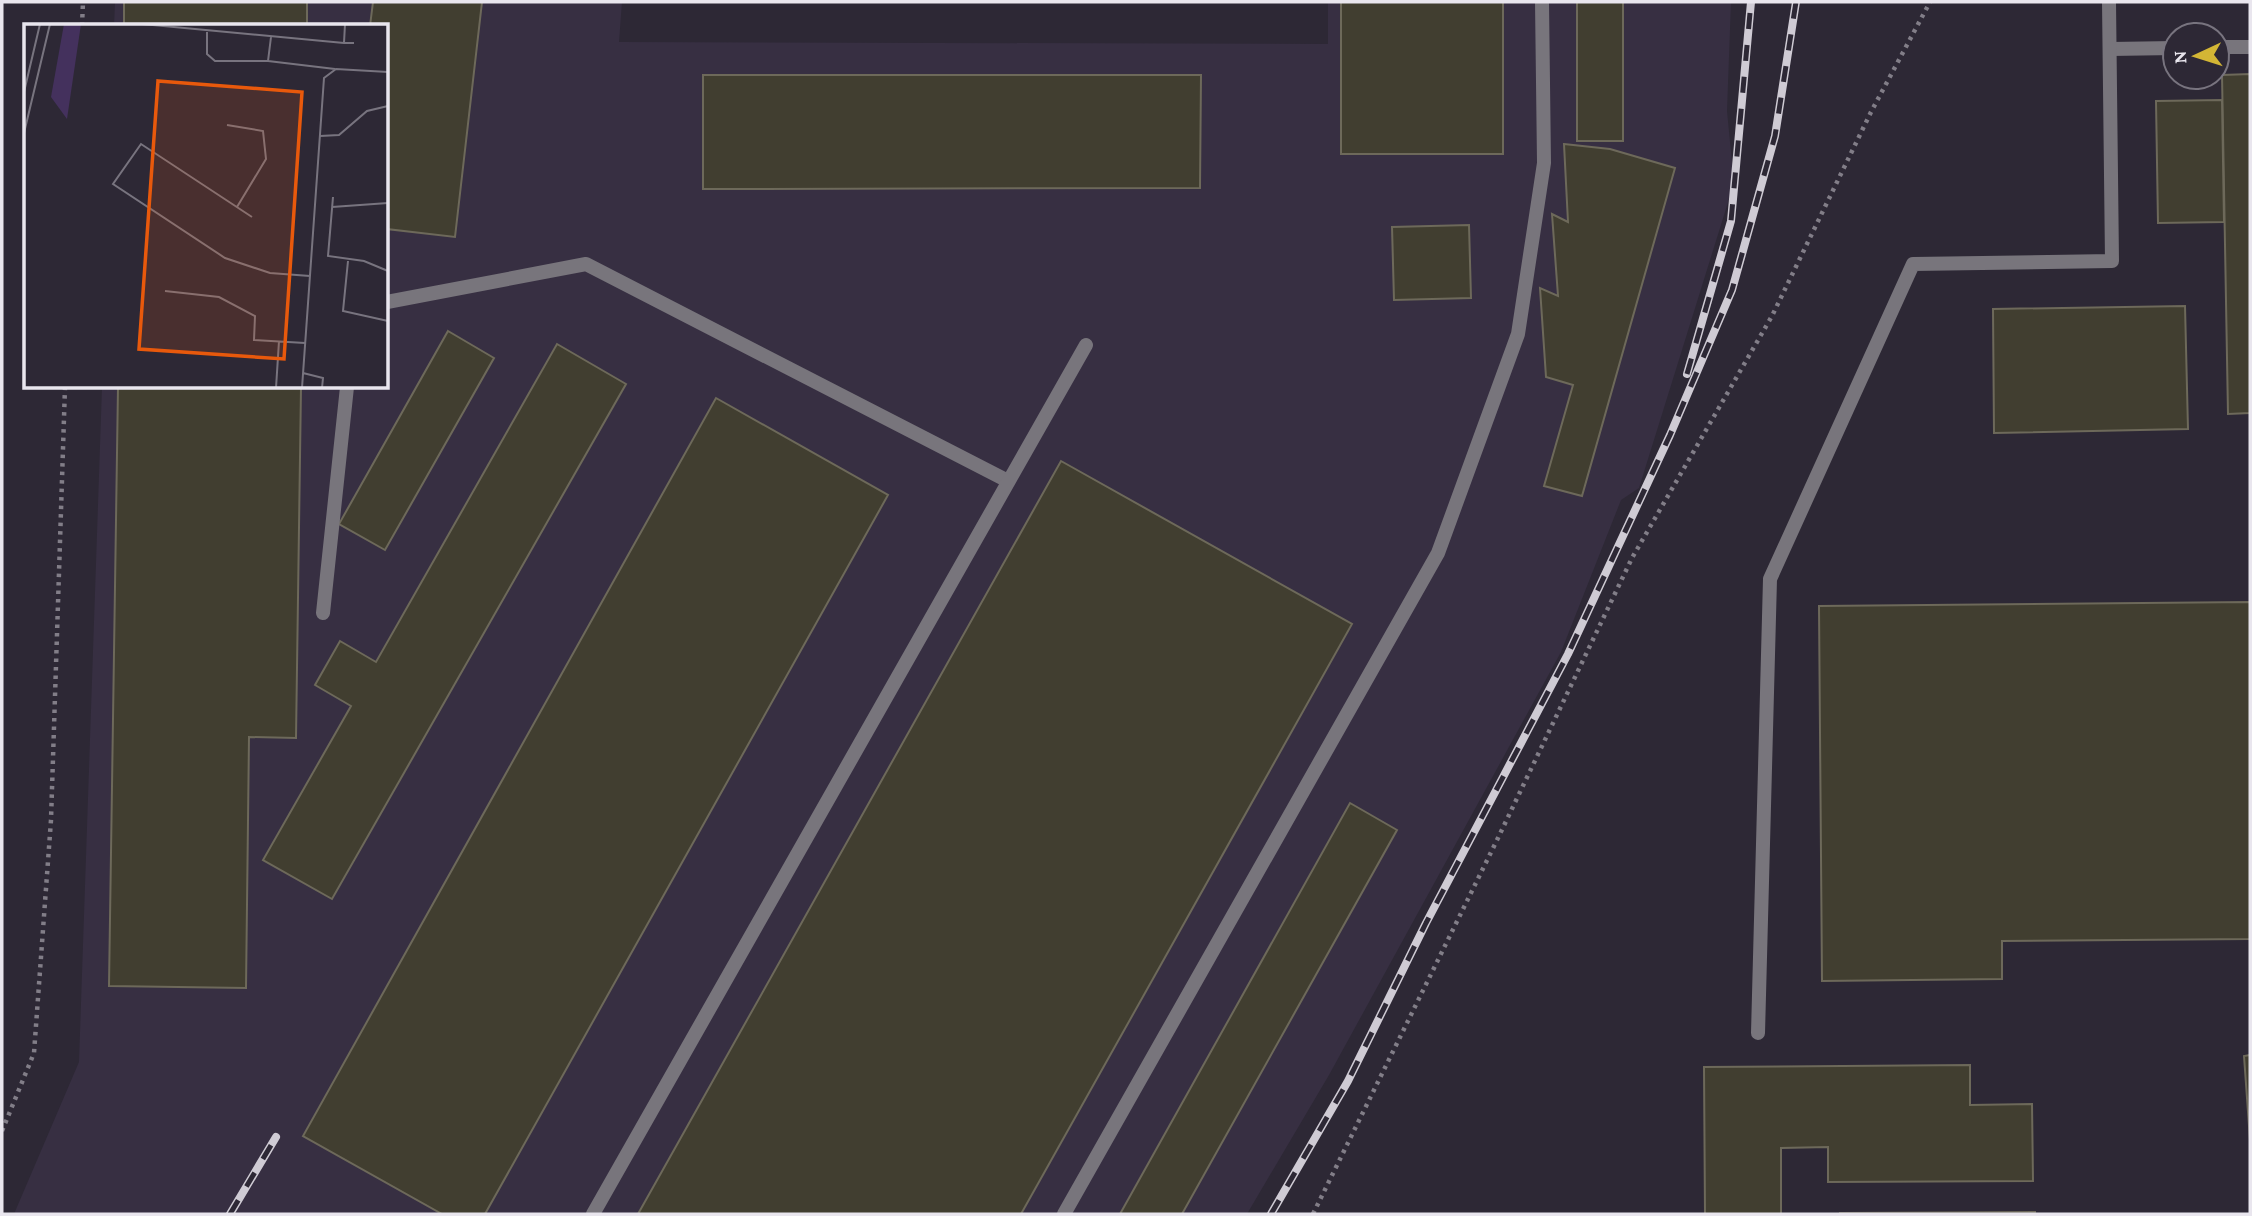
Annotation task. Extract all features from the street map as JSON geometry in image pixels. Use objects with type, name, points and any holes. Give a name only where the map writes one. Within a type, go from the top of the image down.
[{"type":"lane","points":[[1064,1214],[1438,553],[1518,334],[1544,163],[1542,2]]},
{"type":"lane","points":[[1758,1033],[1770,579],[1913,264],[2112,261],[2109,2]]},
{"type":"lane","points":[[2231,47],[2250,47]]},
{"type":"lane","points":[[2110,49],[2161,48]]},
{"type":"lane","points":[[388,302],[586,264],[1008,481]]},
{"type":"lane","points":[[593,1214],[1086,345]]},
{"type":"lane","points":[[323,613],[346,388]]},
{"type":"path","points":[[82,24],[83,2]]},
{"type":"path","points":[[1313,1214],[1632,558],[1772,316],[1871,112],[1930,2]]},
{"type":"path","points":[[2,1131],[34,1053],[51,820],[65,388]]},
{"type":"shaded area","points":[[115,2],[622,2],[619,42],[1328,44],[1328,2],[1731,2],[1727,111],[1734,183],[1639,488],[1621,500],[1561,652],[1329,1075],[1247,1214],[14,1214],[79,1062],[102,388],[388,388],[388,24],[114,24]]},
{"type":"building","points":[[124,2],[307,2],[307,24],[124,24]]},
{"type":"building","points":[[373,2],[482,2],[455,237],[388,229],[388,24],[370,24]]},
{"type":"building","points":[[1341,2],[1503,2],[1503,154],[1341,154]]},
{"type":"building","points":[[1577,2],[1623,2],[1623,141],[1577,141]]},
{"type":"building","points":[[2250,74],[2250,413],[2228,414],[2222,91],[2231,91],[2231,75]]},
{"type":"building","points":[[703,75],[1201,75],[1200,188],[703,189]]},
{"type":"building","points":[[2222,100],[2224,222],[2158,223],[2156,101]]},
{"type":"building","points":[[1564,144],[1610,149],[1675,168],[1582,496],[1544,486],[1573,385],[1546,377],[1540,288],[1558,296],[1552,214],[1568,222]]},
{"type":"building","points":[[1469,225],[1471,298],[1394,300],[1392,227]]},
{"type":"building","points":[[2185,306],[2188,429],[1994,433],[1993,309]]},
{"type":"building","points":[[448,331],[494,358],[385,550],[339,524]]},
{"type":"building","points":[[557,344],[626,384],[332,899],[263,860],[351,706],[315,685],[340,641],[376,662]]},
{"type":"building","points":[[118,388],[301,388],[296,738],[249,737],[246,988],[109,986]]},
{"type":"building","points":[[716,398],[888,495],[485,1214],[442,1214],[303,1136]]},
{"type":"building","points":[[1061,461],[1352,624],[1021,1214],[638,1214]]},
{"type":"building","points":[[2250,602],[2250,939],[2002,941],[2002,979],[1822,981],[1819,606]]},
{"type":"building","points":[[1350,803],[1397,830],[1182,1214],[1120,1214]]},
{"type":"building","points":[[2250,1055],[2250,1140],[2244,1056]]},
{"type":"building","points":[[1970,1065],[1970,1105],[2032,1104],[2033,1181],[1828,1182],[1828,1147],[1781,1148],[1781,1214],[1705,1214],[1704,1067]]},
{"type":"building","points":[[1840,1213],[2035,1214],[1840,1214]]},
{"type":"railway","points":[[1687,374],[1731,221],[1751,2]]},
{"type":"railway","points":[[1271,1214],[1348,1081],[1426,923],[1568,654],[1670,435],[1732,290],[1775,136],[1796,2]]},
{"type":"railway","points":[[230,1214],[276,1137]]}]
